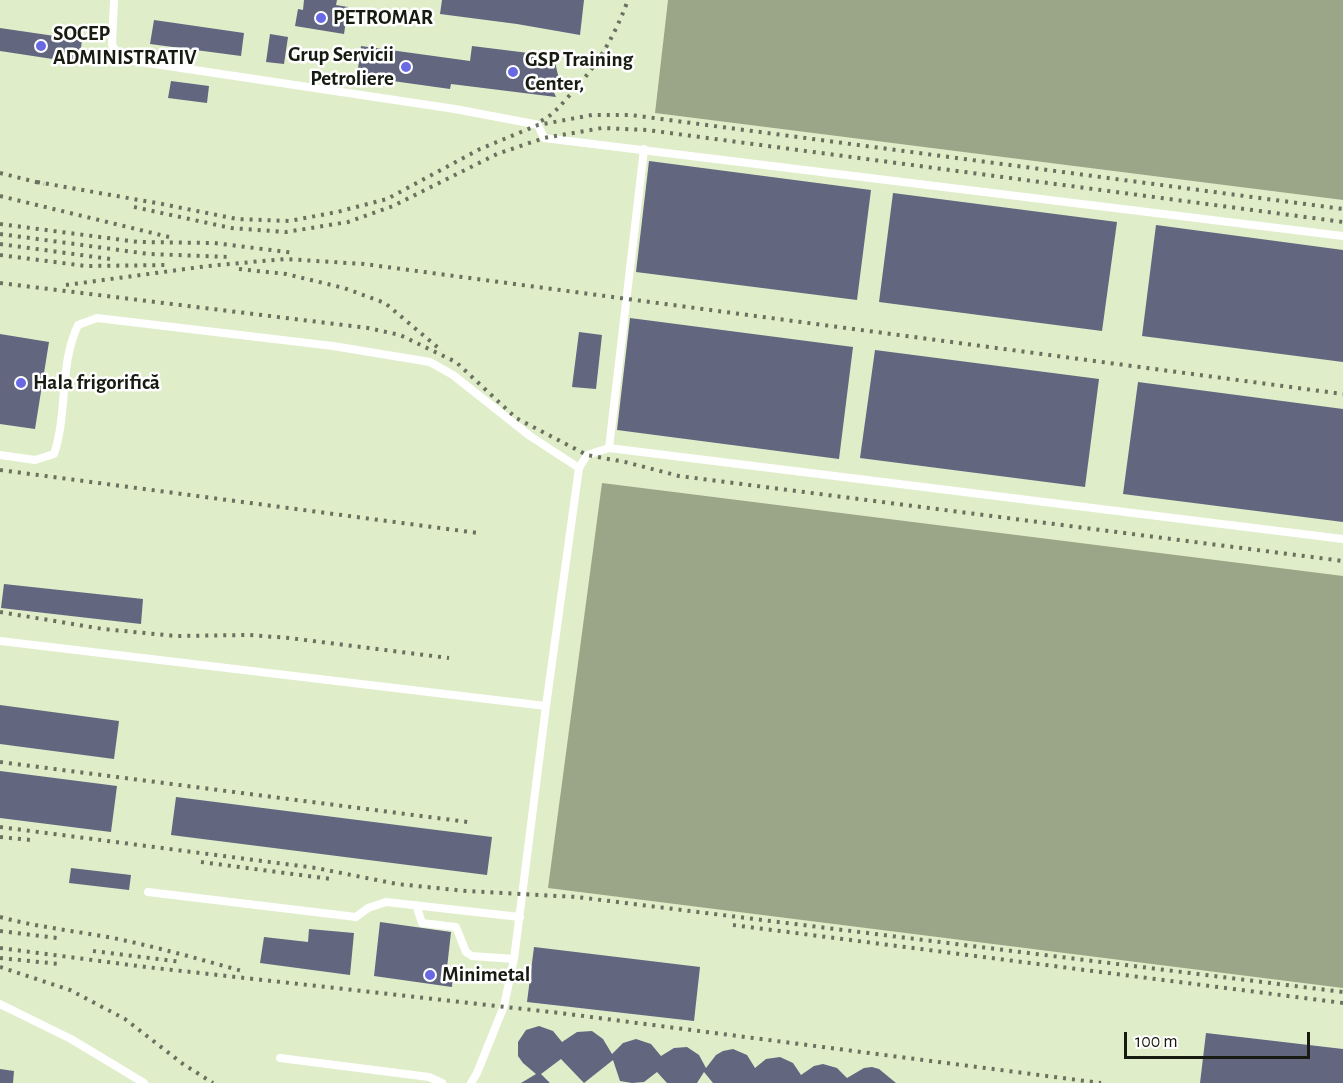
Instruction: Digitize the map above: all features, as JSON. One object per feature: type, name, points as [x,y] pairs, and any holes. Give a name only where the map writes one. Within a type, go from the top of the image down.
[{"type":"lane","points":[[114,0],[112,45],[121,59],[456,109],[538,125],[544,138],[1343,236]]},
{"type":"lane","points":[[609,448],[644,149]]},
{"type":"lane","points":[[0,455],[35,460],[54,454],[60,436],[70,341],[78,326],[97,318],[333,346],[430,362],[453,375],[530,436],[579,468]]},
{"type":"lane","points":[[471,1083],[477,1074],[504,1006],[514,959],[579,468],[587,455],[609,448],[1343,539]]},
{"type":"lane","points":[[0,641],[546,706]]},
{"type":"lane","points":[[148,892],[356,917],[368,908],[386,902],[520,917]]},
{"type":"lane","points":[[416,905],[422,923],[456,927],[466,952],[472,956],[514,959]]},
{"type":"lane","points":[[0,1004],[71,1039],[144,1083]]},
{"type":"lane","points":[[280,1058],[429,1077],[442,1083]]},
{"type":"shaded area","points":[[0,0],[668,0],[655,113],[1343,200],[1343,1083],[0,1083]]},
{"type":"shaded area","points":[[668,0],[1343,0],[1343,200],[655,113]]},
{"type":"shaded area","points":[[602,483],[1343,576],[1343,988],[548,888]]},
{"type":"building","name":"PETROMAR","points":[[304,0],[337,0],[336,5],[348,7],[344,34],[295,26],[298,9],[303,10]]},
{"type":"building","points":[[442,0],[584,0],[580,35],[440,14]]},
{"type":"building","points":[[154,20],[244,33],[241,56],[150,44]]},
{"type":"building","name":"SOCEP ADMINISTRATIV","points":[[0,28],[82,40],[79,63],[0,51]]},
{"type":"building","points":[[270,34],[288,37],[284,64],[266,62]]},
{"type":"building","points":[[361,46],[470,61],[472,46],[561,57],[555,62],[558,75],[557,83],[552,88],[556,97],[451,84],[450,89],[357,76]]},
{"type":"building","points":[[171,81],[209,86],[207,103],[168,98]]},
{"type":"building","points":[[649,161],[871,190],[857,300],[636,272]]},
{"type":"building","points":[[893,193],[1117,222],[1102,331],[879,302]]},
{"type":"building","points":[[1156,225],[1343,250],[1343,362],[1142,336]]},
{"type":"building","points":[[630,318],[853,347],[839,459],[617,430]]},
{"type":"building","points":[[579,332],[602,335],[596,389],[572,387]]},
{"type":"building","name":"Hala frigorifică","points":[[0,334],[49,342],[35,429],[0,424]]},
{"type":"building","points":[[875,350],[1099,379],[1085,487],[860,458]]},
{"type":"building","points":[[1138,382],[1343,409],[1343,522],[1123,494]]},
{"type":"building","points":[[4,584],[143,599],[141,624],[1,608]]},
{"type":"building","points":[[0,705],[119,721],[114,759],[0,744]]},
{"type":"building","points":[[0,771],[117,786],[111,832],[0,818]]},
{"type":"building","points":[[176,797],[492,837],[487,875],[171,835]]},
{"type":"building","points":[[71,868],[131,875],[129,890],[69,883]]},
{"type":"building","points":[[380,922],[451,932],[447,968],[453,969],[452,987],[374,976]]},
{"type":"building","points":[[309,929],[354,933],[350,975],[260,963],[264,937],[308,942]]},
{"type":"building","points":[[534,947],[700,967],[694,1021],[527,1002]]},
{"type":"building","points":[[539,1026],[553,1031],[562,1042],[577,1032],[592,1031],[603,1039],[612,1054],[623,1043],[636,1039],[651,1044],[661,1056],[674,1048],[687,1047],[699,1055],[706,1068],[716,1055],[733,1049],[747,1055],[755,1068],[766,1059],[780,1057],[793,1063],[801,1075],[814,1066],[823,1064],[837,1068],[847,1078],[864,1068],[872,1067],[879,1069],[896,1083],[713,1083],[704,1072],[697,1083],[667,1083],[657,1072],[644,1082],[632,1083],[620,1081],[613,1060],[584,1083],[561,1059],[541,1074],[550,1083],[521,1083],[536,1074],[518,1056],[518,1042],[526,1030]]},
{"type":"building","points":[[1206,1033],[1343,1049],[1343,1083],[1200,1083]]},
{"type":"building","points":[[0,1069],[14,1071],[13,1083],[0,1083]]},
{"type":"railway","points":[[541,121],[559,107],[596,62],[617,27],[628,0]]},
{"type":"railway","points":[[37,182],[237,219],[289,221],[387,199],[480,149],[538,125],[592,115],[631,115],[1343,209]]},
{"type":"railway","points":[[134,207],[231,228],[286,232],[348,222],[393,206],[497,154],[544,138],[602,128],[647,130],[1343,222]]},
{"type":"railway","points":[[0,173],[44,184]]},
{"type":"railway","points":[[0,196],[169,237]]},
{"type":"railway","points":[[0,224],[138,242],[214,243],[295,253]]},
{"type":"railway","points":[[0,234],[149,254],[230,257]]},
{"type":"railway","points":[[0,244],[110,259]]},
{"type":"railway","points":[[0,255],[86,266],[170,265]]},
{"type":"railway","points":[[66,285],[208,266],[285,259],[364,264],[1343,394]]},
{"type":"railway","points":[[239,269],[286,274],[344,288],[385,303],[442,351]]},
{"type":"railway","points":[[0,283],[368,328],[400,335],[456,362],[516,418],[587,455],[679,476],[1343,561]]},
{"type":"railway","points":[[0,470],[478,533]]},
{"type":"railway","points":[[0,612],[103,629],[176,636],[250,635],[289,638],[449,658]]},
{"type":"railway","points":[[0,762],[468,822]]},
{"type":"railway","points":[[0,827],[316,868],[397,884],[466,891],[577,897],[1343,992]]},
{"type":"railway","points":[[0,837],[31,840]]},
{"type":"railway","points":[[201,862],[331,879]]},
{"type":"railway","points":[[0,917],[99,935],[178,953],[242,971]]},
{"type":"railway","points":[[733,925],[1343,1003]]},
{"type":"railway","points":[[0,931],[57,938]]},
{"type":"railway","points":[[0,948],[146,967],[560,1013],[1101,1083]]},
{"type":"railway","points":[[93,951],[182,962]]},
{"type":"railway","points":[[0,958],[59,964]]},
{"type":"railway","points":[[0,967],[70,990],[125,1019],[183,1064],[213,1083]]},
{"type":"place","name":"PETROMAR","points":[[321,18]]},
{"type":"place","name":"SOCEP ADMINISTRATIV","points":[[41,46]]},
{"type":"place","name":"Grup Servicii Petroliere","points":[[406,67]]},
{"type":"place","name":"GSP Training Center,","points":[[513,72]]},
{"type":"place","name":"Hala frigorifică","points":[[21,383]]},
{"type":"place","name":"Minimetal","points":[[430,975]]}]
